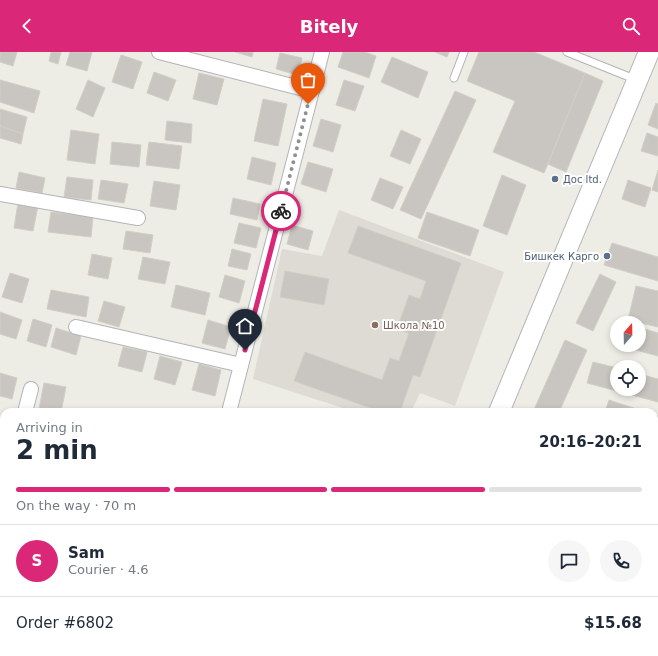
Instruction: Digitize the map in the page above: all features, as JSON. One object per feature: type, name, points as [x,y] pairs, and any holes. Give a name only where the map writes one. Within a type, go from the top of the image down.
[{"type":"street","points":[[159,52],[312,91]]},
{"type":"street","points":[[230,408],[322,52]]},
{"type":"street","points":[[501,408],[637,81],[650,59]]},
{"type":"street","points":[[0,194],[138,218]]},
{"type":"street","points":[[76,327],[241,365]]},
{"type":"street","points":[[26,408],[31,390]]},
{"type":"lane","points":[[454,78],[464,52]]},
{"type":"lane","points":[[567,52],[637,81]]},
{"type":"shaded area","name":"Школа №10","points":[[339,210],[504,272],[455,406],[420,393],[413,408],[343,408],[253,379],[282,249],[322,256]]},
{"type":"building","points":[[0,52],[17,52],[13,66],[0,62]]},
{"type":"building","points":[[51,52],[61,52],[58,64],[49,61]]},
{"type":"building","points":[[70,52],[92,52],[87,71],[66,65]]},
{"type":"building","points":[[235,52],[253,52],[252,57]]},
{"type":"building","points":[[343,52],[365,52],[376,56],[369,78],[338,67]]},
{"type":"building","points":[[435,52],[449,52],[447,57]]},
{"type":"building","points":[[479,52],[534,52],[585,73],[544,173],[493,152],[515,101],[467,81]]},
{"type":"building","points":[[280,53],[302,58],[298,75],[276,69]]},
{"type":"building","points":[[121,55],[142,62],[133,89],[112,82]]},
{"type":"building","points":[[392,57],[428,72],[418,98],[381,82]]},
{"type":"building","points":[[154,72],[176,80],[168,101],[147,93]]},
{"type":"building","points":[[199,73],[224,79],[217,105],[193,99]]},
{"type":"building","points":[[585,73],[603,81],[566,172],[548,164]]},
{"type":"building","points":[[0,80],[40,91],[34,113],[0,102]]},
{"type":"building","points":[[88,80],[105,88],[93,117],[76,109]]},
{"type":"building","points":[[344,80],[364,86],[355,111],[336,105]]},
{"type":"building","points":[[455,91],[476,100],[421,219],[400,210]]},
{"type":"building","points":[[263,99],[287,104],[278,146],[254,141]]},
{"type":"building","points":[[656,103],[658,104],[658,129],[648,125]]},
{"type":"building","points":[[0,109],[27,117],[23,134],[0,126]]},
{"type":"building","points":[[321,119],[341,125],[333,152],[313,146]]},
{"type":"building","points":[[167,121],[192,124],[191,143],[165,140]]},
{"type":"building","points":[[0,126],[23,134],[21,144],[0,138]]},
{"type":"building","points":[[71,130],[99,134],[95,164],[67,160]]},
{"type":"building","points":[[401,130],[421,139],[410,164],[390,156]]},
{"type":"building","points":[[647,133],[658,137],[658,156],[641,151]]},
{"type":"building","points":[[112,142],[141,145],[139,167],[110,164]]},
{"type":"building","points":[[149,142],[182,146],[179,169],[146,165]]},
{"type":"building","points":[[252,157],[276,163],[271,185],[247,179]]},
{"type":"building","points":[[308,162],[333,169],[326,192],[301,184]]},
{"type":"building","points":[[658,170],[658,192],[652,190]]},
{"type":"building","points":[[19,172],[45,178],[42,193],[16,188]]},
{"type":"building","points":[[502,175],[526,185],[507,235],[483,226]]},
{"type":"building","points":[[67,177],[93,180],[91,200],[64,197]]},
{"type":"building","points":[[380,178],[403,187],[393,209],[371,200]]},
{"type":"building","points":[[101,180],[128,184],[124,203],[98,199]]},
{"type":"building","points":[[628,180],[651,188],[645,207],[622,199]]},
{"type":"building","points":[[154,181],[180,185],[176,210],[150,206]]},
{"type":"building","points":[[233,198],[260,204],[257,220],[230,214]]},
{"type":"building","points":[[18,203],[38,206],[33,231],[14,228]]},
{"type":"building","points":[[51,212],[93,217],[91,237],[48,232]]},
{"type":"building","points":[[427,212],[479,230],[470,256],[418,238]]},
{"type":"building","points":[[239,223],[261,228],[256,248],[234,243]]},
{"type":"building","points":[[292,225],[313,231],[308,250],[287,244]]},
{"type":"building","points":[[358,226],[461,263],[420,377],[413,375],[401,408],[371,408],[294,381],[305,352],[382,380],[390,358],[399,361],[409,333],[397,329],[409,295],[420,299],[426,281],[348,253]]},
{"type":"building","points":[[126,231],[153,235],[150,253],[123,249]]},
{"type":"building","points":[[612,243],[658,257],[658,281],[604,265]]},
{"type":"building","points":[[232,249],[251,254],[247,270],[228,266]]},
{"type":"building","points":[[92,254],[112,258],[108,279],[88,275]]},
{"type":"building","points":[[143,257],[170,262],[165,284],[138,279]]},
{"type":"building","points":[[285,271],[329,279],[324,305],[280,297]]},
{"type":"building","points":[[10,273],[29,279],[22,303],[2,297]]},
{"type":"building","points":[[600,274],[616,282],[593,331],[576,323]]},
{"type":"building","points":[[225,275],[245,281],[239,303],[219,297]]},
{"type":"building","points":[[176,285],[210,293],[205,315],[171,307]]},
{"type":"building","points":[[636,286],[658,291],[658,327],[646,324],[646,316],[629,316]]},
{"type":"building","points":[[51,290],[89,297],[86,317],[47,309]]},
{"type":"building","points":[[104,301],[125,307],[119,327],[98,321]]},
{"type":"building","points":[[0,312],[22,320],[16,339],[0,334]]},
{"type":"building","points":[[33,319],[52,325],[46,347],[27,341]]},
{"type":"building","points":[[208,320],[231,327],[225,349],[202,343]]},
{"type":"building","points":[[56,328],[81,336],[76,355],[51,347]]},
{"type":"building","points":[[646,329],[658,333],[658,356],[643,352],[646,352]]},
{"type":"building","points":[[565,340],[587,350],[561,408],[535,408]]},
{"type":"building","points":[[123,347],[147,352],[142,372],[118,366]]},
{"type":"building","points":[[160,356],[182,362],[175,385],[154,379]]},
{"type":"building","points":[[593,362],[610,366],[610,389],[587,383]]},
{"type":"building","points":[[199,364],[221,370],[215,396],[192,390]]},
{"type":"building","points":[[0,373],[17,378],[12,399],[0,396]]},
{"type":"building","points":[[646,376],[658,379],[658,402],[636,396],[646,396]]},
{"type":"building","points":[[44,383],[66,387],[62,408],[39,408]]},
{"type":"building","points":[[609,400],[634,408],[606,408]]},
{"type":"way so far","points":[[281,211],[308,104]]},
{"type":"place","name":"Дос ltd.","points":[[555,179]]},
{"type":"place","name":"Бишкек Карго","points":[[607,256]]},
{"type":"place","name":"Школа №10","points":[[375,325]]},
{"type":"route","points":[[245,350],[281,211]]}]
